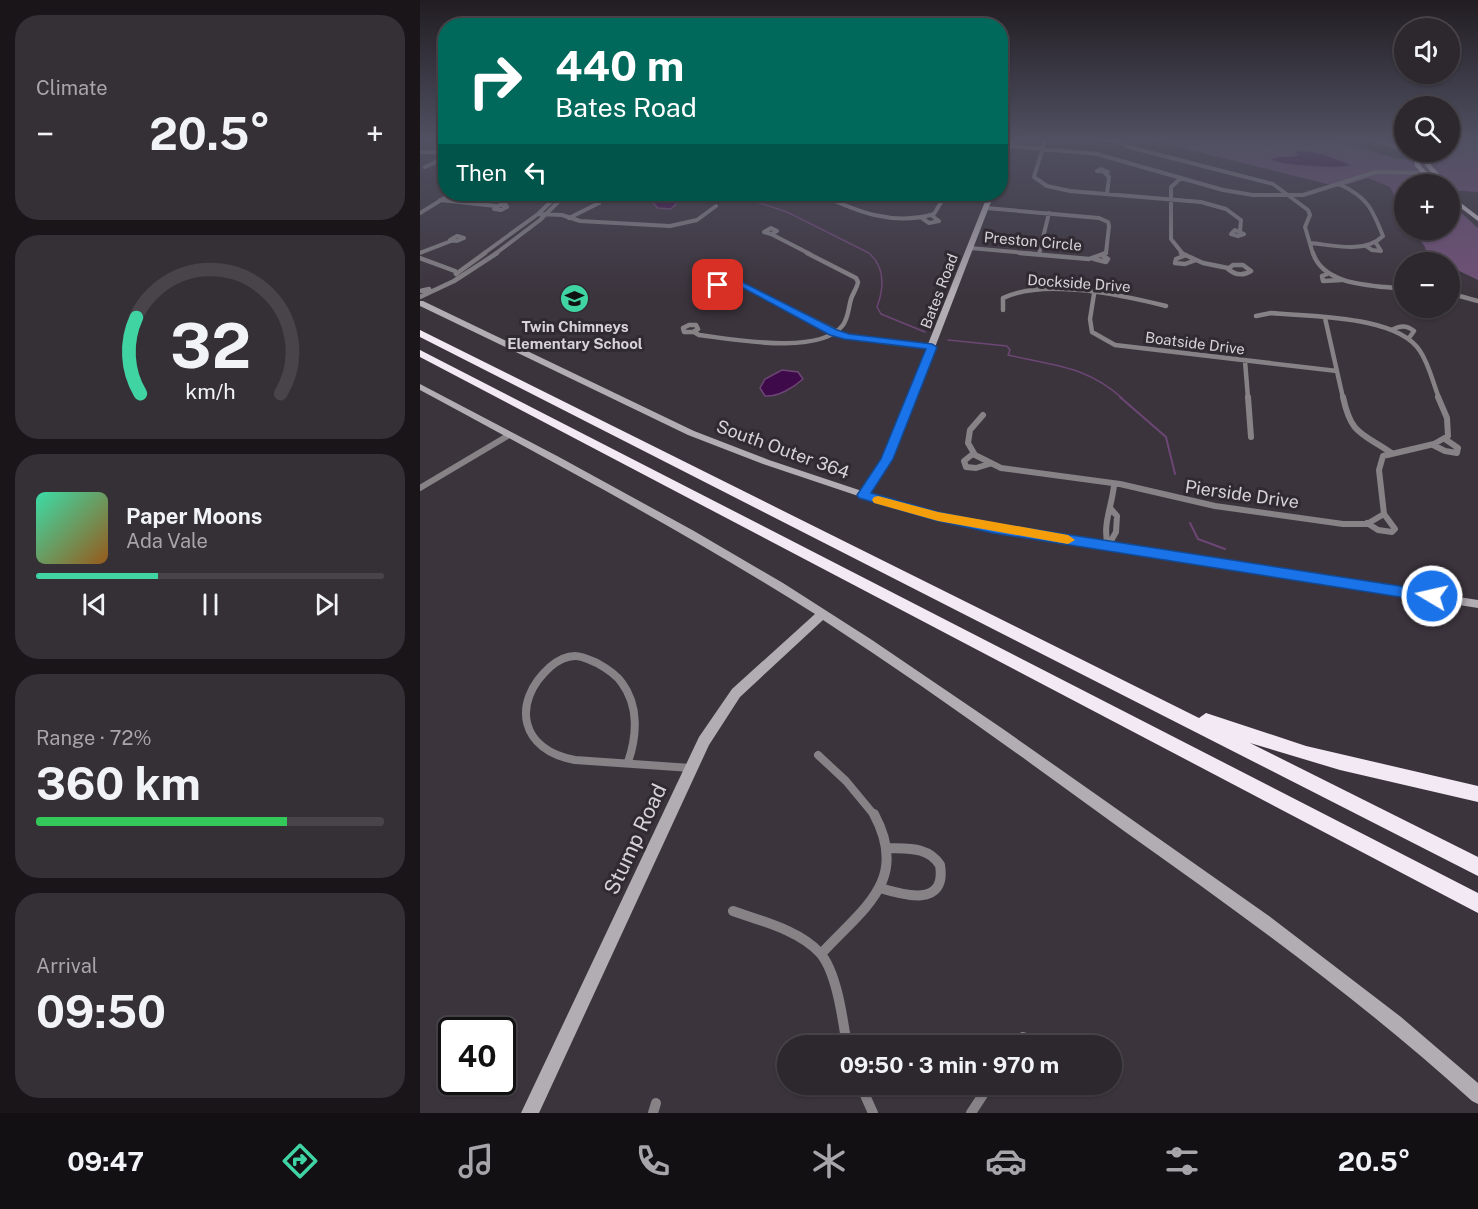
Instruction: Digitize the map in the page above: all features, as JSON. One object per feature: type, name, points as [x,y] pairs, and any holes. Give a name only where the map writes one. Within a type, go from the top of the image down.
[{"type":"highway","points":[[420,333],[1478,867]]},
{"type":"highway","points":[[420,352],[1478,903]]},
{"type":"highway","points":[[1131,692],[1281,747],[1478,794]]},
{"type":"main road","points":[[1460,196],[1478,210]]},
{"type":"main road","points":[[1460,205],[1478,219]]},
{"type":"street","points":[[1088,192],[1210,204],[1231,210],[1241,220],[1240,231]]},
{"type":"street","points":[[1171,192],[1172,242],[1186,255],[1196,260],[1228,268]]},
{"type":"street","points":[[1231,192],[1291,196],[1312,192]]},
{"type":"street","points":[[1285,192],[1310,214],[1305,227],[1315,259],[1328,274],[1322,276],[1323,280],[1331,282],[1341,280],[1394,288]]},
{"type":"street","points":[[1310,243],[1366,246],[1376,243],[1383,236],[1366,199],[1358,192]]},
{"type":"street","points":[[420,213],[438,201]]},
{"type":"street","points":[[449,201],[496,206]]},
{"type":"street","points":[[459,275],[552,201]]},
{"type":"street","points":[[420,294],[459,275],[546,214],[559,201]]},
{"type":"street","points":[[838,201],[880,217],[902,219],[931,215],[938,210],[942,201]]},
{"type":"street","name":"Bates Road","points":[[864,495],[887,459],[988,201]]},
{"type":"street","points":[[568,218],[599,203]]},
{"type":"street","points":[[538,214],[593,222],[670,226],[697,220],[716,206]]},
{"type":"street","name":"Preston Circle","points":[[970,248],[1094,258],[1106,262],[1108,259],[1103,256],[1106,253],[1108,223],[1099,218],[986,208]]},
{"type":"street","points":[[1039,254],[1049,213]]},
{"type":"street","points":[[922,218],[931,223],[939,221],[931,215]]},
{"type":"street","points":[[694,332],[787,344],[805,343],[834,332],[849,313],[849,305],[858,282],[851,274],[771,234]]},
{"type":"street","points":[[420,253],[451,241]]},
{"type":"street","points":[[1366,246],[1372,250],[1381,251],[1376,243]]},
{"type":"street","points":[[1186,255],[1176,259],[1175,263],[1185,264],[1196,260]]},
{"type":"street","points":[[420,258],[459,275]]},
{"type":"street","points":[[741,285],[834,332],[859,339],[932,347]]},
{"type":"street","name":"Dockside Drive","points":[[1003,310],[1005,296],[1025,289],[1145,299],[1166,306]]},
{"type":"street","points":[[424,305],[432,290]]},
{"type":"street","name":"Boatside Drive","points":[[1094,294],[1092,332],[1104,341],[1127,348],[1337,371]]},
{"type":"street","points":[[1460,296],[1478,301]]},
{"type":"street","name":"South Outer 364","points":[[424,305],[685,431],[766,462],[938,517],[1478,604]]},
{"type":"street","points":[[1256,316],[1272,313],[1325,318],[1365,322],[1409,338],[1420,351],[1447,418],[1448,436],[1433,445],[1390,452],[1355,429],[1348,419],[1325,318]]},
{"type":"street","points":[[1245,361],[1251,437]]},
{"type":"street","points":[[420,387],[742,564],[822,614],[976,718],[1256,916],[1429,1049],[1478,1095]]},
{"type":"street","name":"Pierside Drive","points":[[983,416],[974,423],[966,436],[974,453],[989,464],[1000,468],[1133,487],[1170,499],[1322,521],[1367,523],[1378,530],[1392,532],[1395,529],[1394,525],[1384,514],[1379,470],[1383,456],[1390,452]]},
{"type":"street","points":[[420,488],[509,435]]},
{"type":"street","points":[[1433,445],[1445,452],[1457,453],[1458,448],[1445,439]]},
{"type":"street","name":"Pierside Drive","points":[[974,453],[964,461],[966,467],[976,468],[989,464]]},
{"type":"street","points":[[1108,546],[1104,530],[1106,515],[1111,509],[1114,485]]},
{"type":"street","points":[[1108,546],[1116,532],[1117,516],[1111,509]]},
{"type":"street","points":[[1367,523],[1376,521],[1384,514]]},
{"type":"street","name":"Stump Road","points":[[530,1113],[704,741],[736,693],[822,614]]},
{"type":"street","points":[[628,762],[633,750],[634,706],[619,678],[599,664],[580,656],[566,658],[547,669],[540,676],[528,701],[525,721],[532,735],[547,750],[567,759],[691,768]]},
{"type":"street","points":[[818,755],[857,790],[879,820],[887,848],[886,868],[880,888],[822,954]]},
{"type":"street","points":[[880,888],[902,894],[924,896],[936,888],[942,874],[940,866],[931,854],[924,851],[887,848]]},
{"type":"street","points":[[733,911],[780,927],[822,954],[840,1004],[845,1035]]},
{"type":"street","points":[[865,1095],[873,1113]]},
{"type":"street","points":[[971,1113],[983,1095]]},
{"type":"shaded area","points":[[651,201],[679,201],[671,209],[658,208]]},
{"type":"shaded area","points":[[1460,212],[1478,228],[1478,280],[1460,271],[1460,252],[1426,252],[1420,240],[1460,240]]},
{"type":"shaded area","points":[[782,370],[798,372],[803,379],[785,391],[765,396],[760,388],[765,379]]},
{"type":"waterway","points":[[753,201],[787,212],[869,253],[875,259],[881,272],[882,286],[877,307],[881,314],[925,332]]},
{"type":"waterway","points":[[948,340],[1007,346],[1010,350],[1008,355],[1082,373],[1108,387],[1122,398]]},
{"type":"waterway","points":[[1120,397],[1166,437],[1175,474]]},
{"type":"waterway","points":[[1190,523],[1198,539],[1225,549]]},
{"type":"slow traffic","points":[[878,500],[938,517],[1068,540]]},
{"type":"place","name":"Twin Chimneys Elementary School","points":[[575,299]]},
{"type":"route","points":[[718,285],[725,281],[739,281],[741,285],[848,337],[932,347],[887,459],[864,495],[938,517],[993,528],[1432,596]]}]
